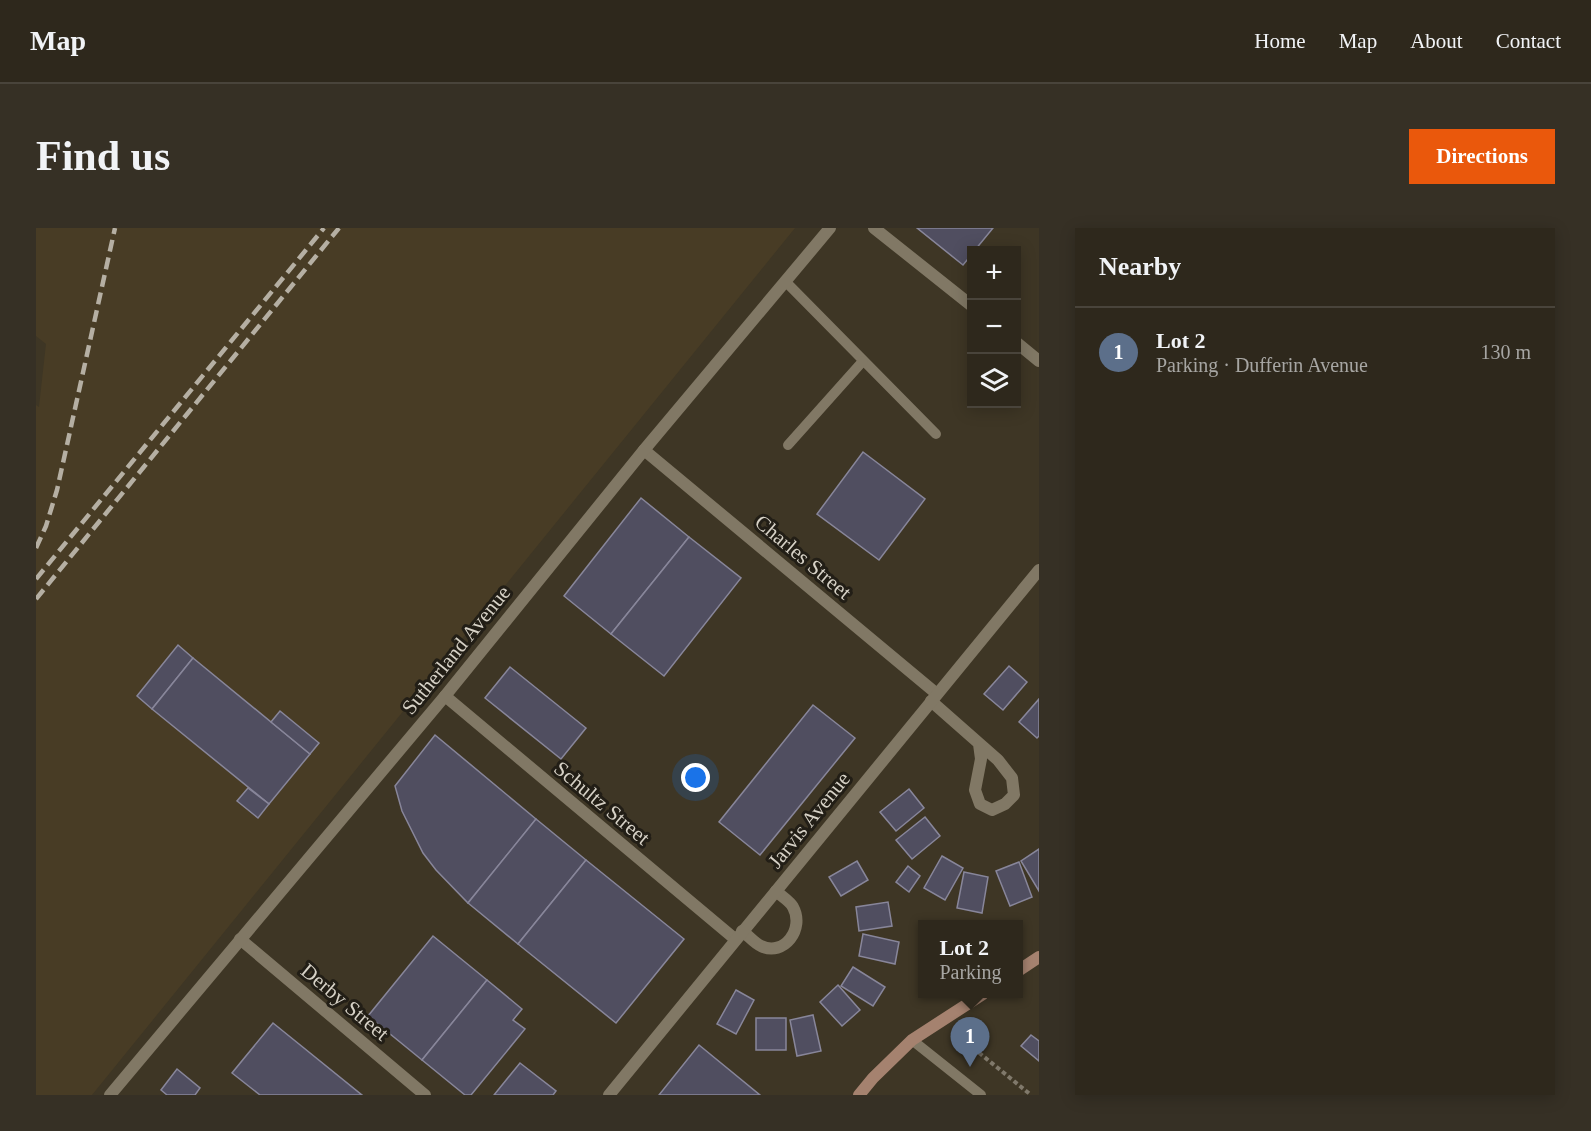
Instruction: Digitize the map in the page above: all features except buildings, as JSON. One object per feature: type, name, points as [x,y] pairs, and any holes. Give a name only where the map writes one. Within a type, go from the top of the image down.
[{"type":"street","name":"Sutherland Avenue","points":[[110,1095],[445,696],[644,450],[830,228]]},
{"type":"street","points":[[874,228],[967,302]]},
{"type":"street","points":[[1021,346],[1039,361]]},
{"type":"street","name":"Charles Street","points":[[644,450],[934,698],[979,744],[998,759],[1012,778],[1014,795],[1005,804],[992,810],[980,804],[975,790],[981,759],[979,744]]},
{"type":"street","name":"Jarvis Avenue","points":[[609,1095],[1039,570]]},
{"type":"street","name":"Schultz Street","points":[[445,696],[739,935],[762,946],[779,947],[790,940],[797,926],[793,907],[776,891]]},
{"type":"street","name":"Derby Street","points":[[240,939],[424,1095]]},
{"type":"street","points":[[1023,968],[1039,957]]},
{"type":"street","points":[[859,1095],[912,1040],[975,998]]},
{"type":"lane","points":[[785,281],[936,434]]},
{"type":"lane","points":[[788,445],[864,361]]},
{"type":"lane","points":[[912,1040],[981,1095]]},
{"type":"path","points":[[964,1036],[972,1047],[1031,1095]]},
{"type":"shaded area","points":[[36,228],[795,228],[92,1095],[36,1095],[36,405],[39,407],[46,344],[36,336]]},
{"type":"railway","points":[[36,548],[46,526],[57,490],[115,228]]},
{"type":"railway","points":[[36,579],[324,228]]},
{"type":"railway","points":[[36,599],[339,228]]},
{"type":"place","name":"Lot 2","points":[[970,1067]]}]
